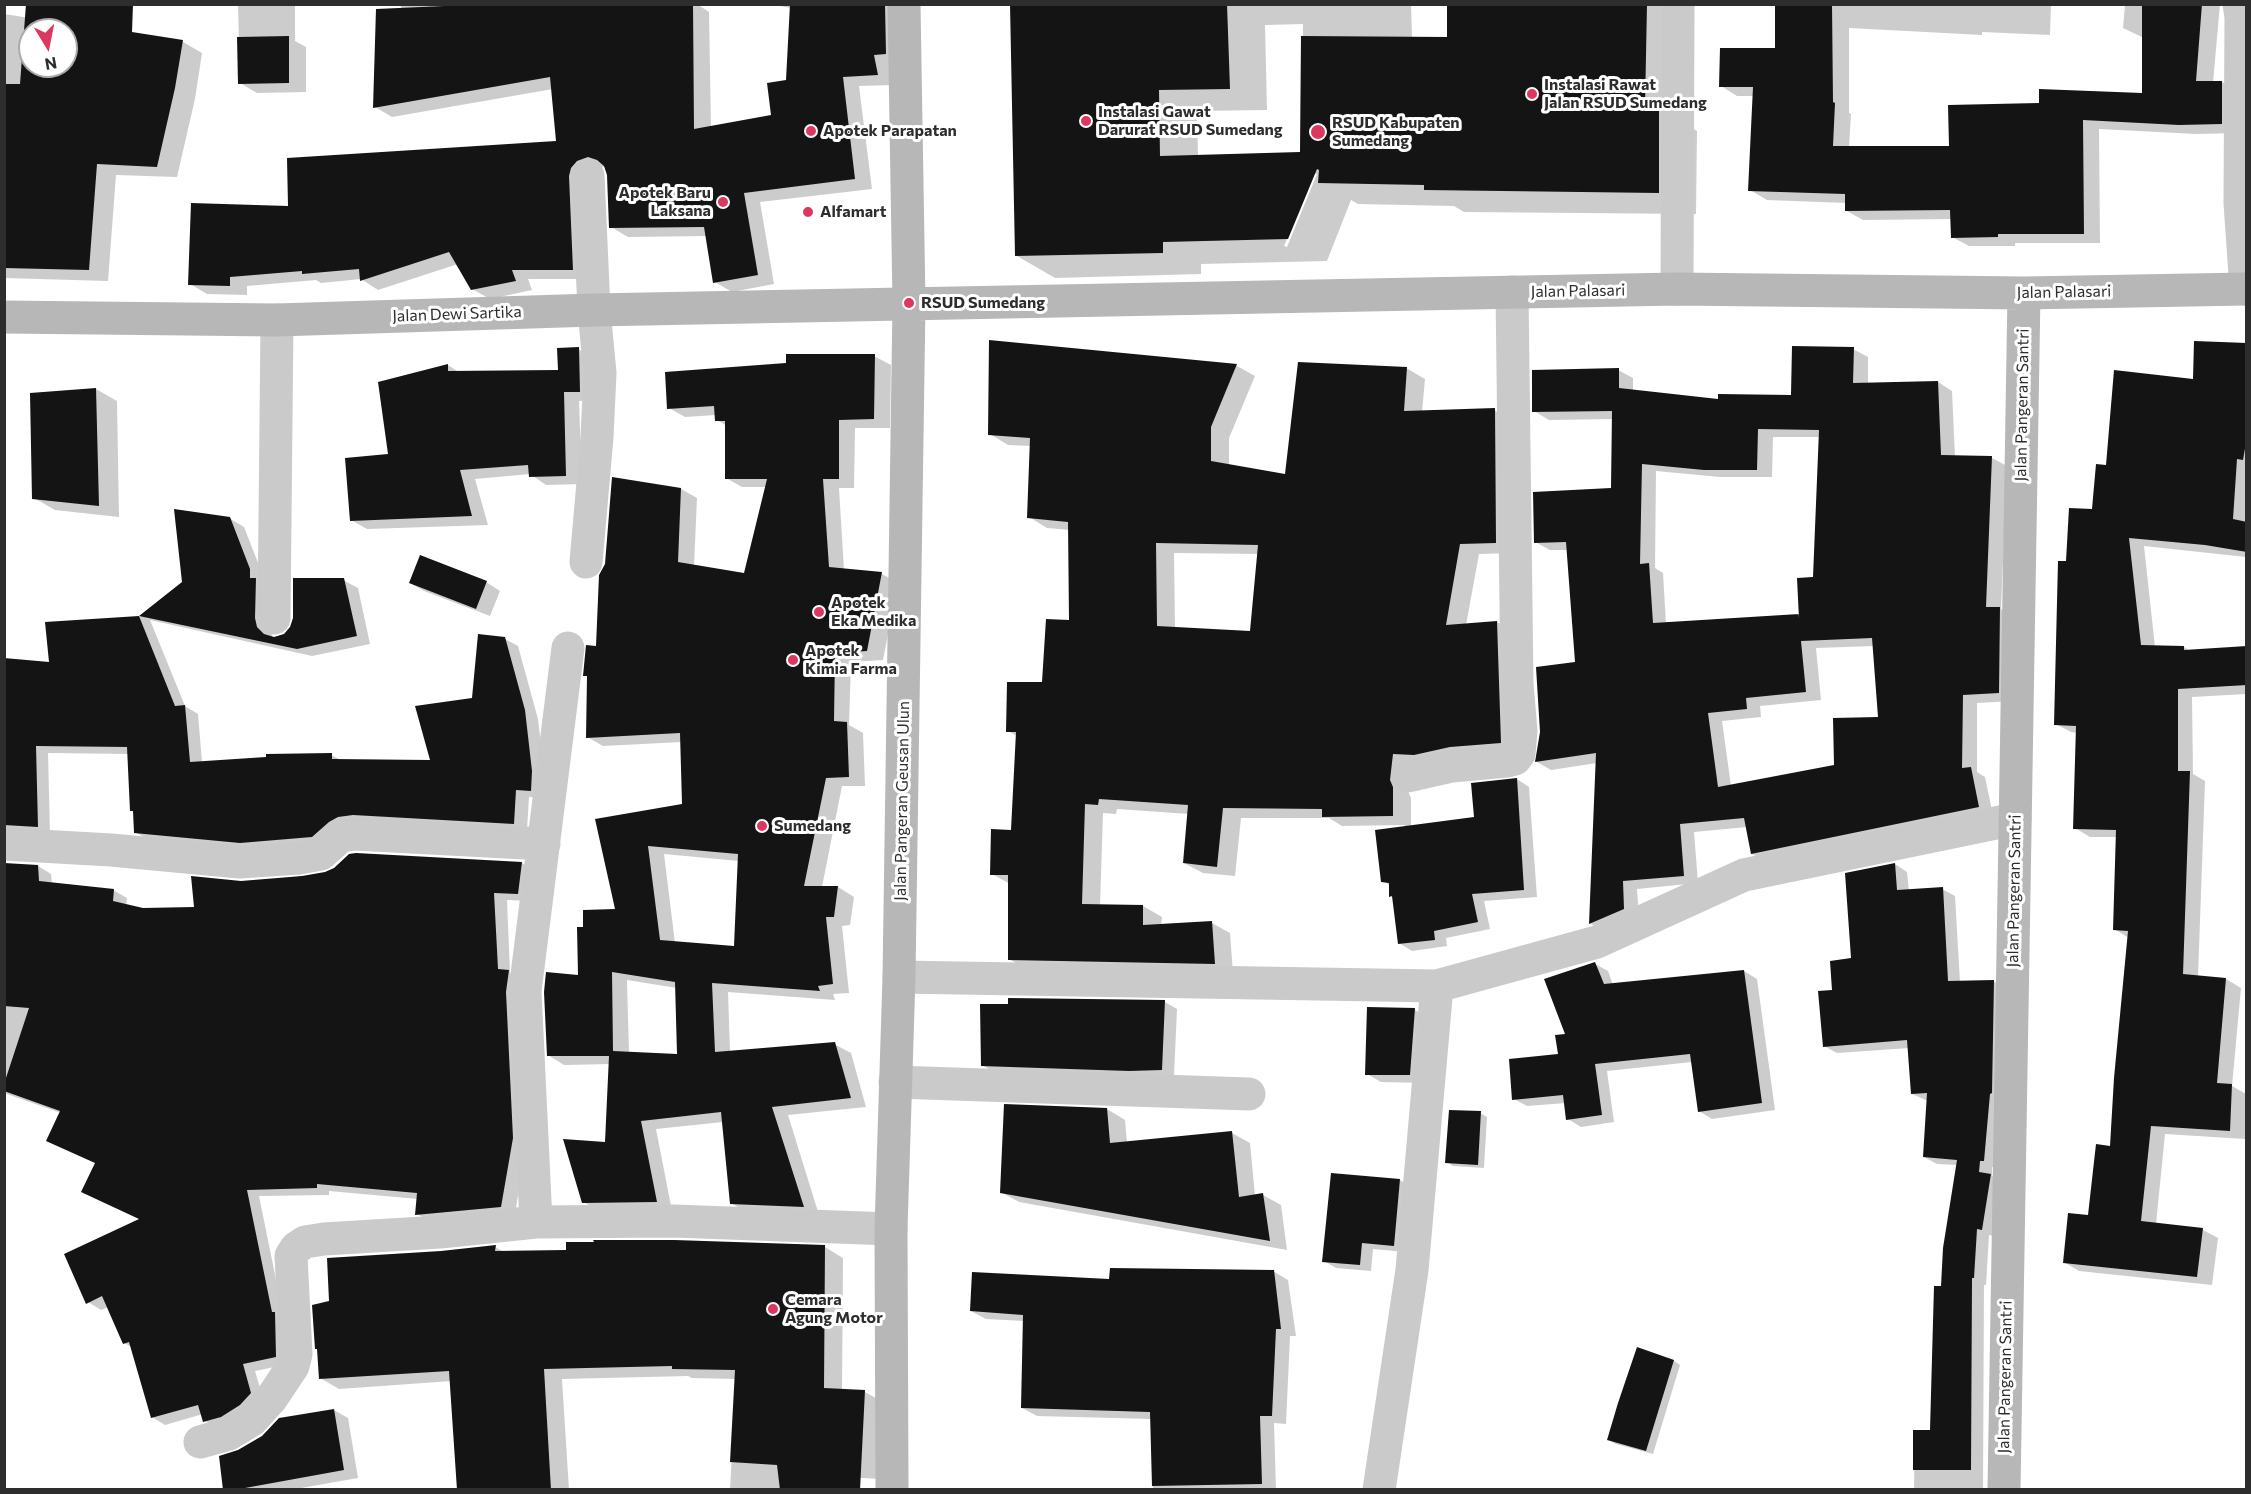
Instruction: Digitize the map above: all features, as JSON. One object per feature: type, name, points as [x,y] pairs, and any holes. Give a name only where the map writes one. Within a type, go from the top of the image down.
[{"type":"street","name":"Jalan Pangeran Geusan Ulun","points":[[892,1490],[891,1229],[899,977],[909,303],[904,4]]},
{"type":"street","points":[[1677,289],[1678,4]]},
{"type":"street","points":[[2239,4],[2241,17],[2240,204],[2246,289]]},
{"type":"street","points":[[586,562],[600,383],[588,176]]},
{"type":"street","name":"Jalan Palasari","points":[[909,303],[1677,289],[2024,293],[2246,289]]},
{"type":"street","points":[[1408,776],[1452,766],[1507,761],[1515,759],[1519,754],[1521,731],[1517,684],[1512,292]]},
{"type":"street","name":"Jalan Pangeran Santri","points":[[2004,1490],[2024,293]]},
{"type":"street","name":"Jalan Dewi Sartika","points":[[4,317],[277,320],[909,303]]},
{"type":"street","points":[[274,618],[277,320]]},
{"type":"street","points":[[536,1222],[525,991],[568,648]]},
{"type":"street","points":[[899,977],[1437,986],[1597,942],[1743,874],[2015,819]]},
{"type":"street","points":[[4,844],[111,850],[240,862],[299,858],[321,854],[341,836],[355,834],[544,844]]},
{"type":"street","points":[[1379,1490],[1412,1270],[1437,986]]},
{"type":"street","points":[[895,1082],[1249,1094]]},
{"type":"street","points":[[200,1442],[229,1434],[252,1420],[271,1399],[293,1366],[296,1354],[291,1256],[296,1248],[305,1242],[536,1222],[674,1221],[891,1229]]},
{"type":"building","points":[[26,4],[133,4],[132,32],[183,40],[157,167],[97,164],[89,270],[4,268],[4,84],[20,84],[20,78],[78,78],[78,18],[25,18]]},
{"type":"building","points":[[490,4],[693,4],[694,129],[771,115],[767,83],[786,80],[790,4],[885,4],[886,54],[874,55],[878,75],[843,77],[855,179],[744,193],[758,275],[713,283],[704,227],[609,228],[607,175],[604,166],[588,157],[577,161],[571,168],[569,176],[573,270],[512,270],[516,281],[471,290],[449,252],[360,281],[359,269],[230,277],[230,286],[188,285],[191,203],[288,206],[287,158],[556,141],[550,77],[373,108],[376,9]]},
{"type":"building","name":"RSUD Kabupaten Sumedang","points":[[1010,4],[1227,4],[1230,89],[1159,90],[1160,156],[1300,152],[1301,36],[1447,37],[1447,4],[1647,4],[1645,107],[1659,107],[1659,193],[1424,190],[1424,185],[1318,183],[1319,170],[1317,169],[1288,239],[1163,242],[1163,253],[1015,256]]},
{"type":"building","points":[[1775,4],[1832,4],[1833,102],[1835,103],[1833,146],[1949,146],[1948,105],[2039,103],[2039,89],[2142,93],[2142,4],[2202,4],[2196,81],[2222,81],[2222,124],[2179,125],[2083,120],[2084,234],[1998,234],[1998,237],[1951,238],[1950,210],[1845,211],[1845,194],[1748,191],[1753,87],[1719,87],[1720,48],[1775,48]]},
{"type":"building","points":[[289,36],[289,83],[238,84],[237,37]]},
{"type":"building","points":[[989,340],[1237,364],[1211,427],[1211,461],[1285,474],[1298,362],[1407,367],[1404,411],[1495,408],[1496,543],[1460,544],[1446,625],[1497,621],[1501,743],[1450,747],[1414,755],[1393,754],[1390,780],[1393,787],[1393,816],[1322,817],[1322,809],[1223,808],[1217,867],[1183,863],[1188,805],[1099,799],[1098,805],[1085,804],[1082,904],[1143,905],[1143,925],[1212,921],[1215,964],[1008,960],[1008,875],[990,875],[991,829],[1011,830],[1016,732],[1006,732],[1007,682],[1042,682],[1046,619],[1069,620],[1068,522],[1027,518],[1030,438],[988,435]],"holes":[[[1156,543],[1258,545],[1250,631],[1157,626]]]},
{"type":"building","points":[[2194,341],[2247,343],[2247,437],[2243,460],[2237,459],[2233,519],[2247,522],[2247,552],[2205,545],[2129,538],[2141,645],[2184,646],[2184,650],[2247,646],[2247,685],[2178,689],[2178,771],[2190,771],[2183,974],[2226,978],[2217,1083],[2232,1084],[2230,1131],[2151,1126],[2141,1221],[2203,1228],[2197,1277],[2063,1263],[2068,1213],[2088,1215],[2096,1144],[2110,1146],[2128,931],[2113,930],[2116,830],[2073,829],[2076,726],[2054,725],[2058,561],[2066,561],[2069,508],[2092,509],[2096,464],[2106,465],[2114,370],[2193,379]]},
{"type":"building","points":[[1792,346],[1854,347],[1853,383],[1938,381],[1941,455],[1992,456],[1986,607],[2000,607],[1999,693],[1963,695],[1962,768],[1971,767],[1979,807],[1751,854],[1744,818],[1680,824],[1684,876],[1623,881],[1624,909],[1589,924],[1596,753],[1535,762],[1540,732],[1536,667],[1575,662],[1566,542],[1534,543],[1533,492],[1611,488],[1612,411],[1532,412],[1532,370],[1619,368],[1619,388],[1718,399],[1718,394],[1791,395]],"holes":[[[1758,429],[1819,430],[1813,577],[1797,578],[1799,614],[1653,623],[1649,563],[1640,564],[1642,464],[1704,470],[1757,470]],[[1872,638],[1878,717],[1833,718],[1834,765],[1718,787],[1708,713],[1747,709],[1746,698],[1806,692],[1801,641]]]},
{"type":"building","points":[[579,347],[580,392],[564,392],[566,476],[529,477],[528,465],[460,470],[472,516],[350,521],[345,458],[388,454],[378,382],[448,364],[448,371],[558,370],[557,348]]},
{"type":"building","points":[[786,354],[875,354],[874,419],[839,420],[839,479],[823,479],[829,567],[882,572],[867,651],[835,653],[834,721],[847,722],[849,777],[826,778],[804,886],[838,886],[834,917],[826,917],[833,984],[818,986],[820,991],[712,983],[715,1052],[835,1042],[851,1098],[772,1107],[804,1207],[730,1204],[721,1112],[641,1121],[657,1202],[582,1203],[563,1139],[605,1142],[609,1056],[547,1056],[544,992],[546,972],[578,975],[577,927],[583,927],[583,910],[615,909],[595,819],[682,804],[680,733],[586,738],[587,676],[583,676],[586,645],[596,646],[599,575],[605,564],[612,477],[681,488],[678,562],[744,573],[767,479],[725,479],[725,421],[715,421],[714,406],[667,409],[665,372],[786,363]],"holes":[[[648,846],[738,854],[734,946],[660,940]],[[612,972],[675,982],[677,1054],[613,1051]]]},
{"type":"building","points":[[96,388],[99,506],[32,499],[30,393]]},
{"type":"building","points":[[174,509],[230,517],[250,569],[250,578],[256,578],[255,618],[257,627],[264,634],[274,637],[284,634],[290,627],[293,618],[293,578],[344,578],[357,636],[297,649],[139,616],[182,582]]},
{"type":"building","points":[[420,555],[487,581],[476,609],[409,583]]},
{"type":"building","points":[[139,616],[175,706],[185,705],[190,762],[266,757],[266,754],[332,753],[332,759],[430,760],[415,706],[472,698],[478,634],[505,637],[525,710],[532,771],[531,791],[516,790],[514,824],[353,815],[338,817],[312,837],[240,843],[134,833],[133,811],[130,811],[127,747],[36,746],[38,827],[4,825],[4,658],[49,662],[45,622]]},
{"type":"building","points":[[1517,778],[1524,890],[1472,894],[1478,922],[1434,931],[1435,940],[1398,944],[1392,896],[1389,897],[1389,883],[1381,882],[1375,830],[1474,817],[1471,783]]},
{"type":"building","points":[[349,854],[522,862],[518,894],[494,893],[498,969],[509,970],[506,992],[513,1138],[501,1207],[415,1215],[417,1193],[317,1184],[317,1188],[247,1190],[272,1312],[275,1312],[276,1357],[243,1364],[251,1393],[240,1405],[221,1417],[203,1422],[198,1405],[151,1418],[129,1342],[123,1344],[102,1296],[86,1304],[64,1254],[139,1219],[81,1192],[95,1163],[46,1141],[60,1111],[4,1091],[4,1084],[29,1008],[4,1006],[4,863],[38,865],[39,881],[114,889],[113,901],[143,908],[194,907],[191,876],[241,881],[302,876],[325,872],[334,868]]},
{"type":"building","points":[[1895,863],[1897,890],[1943,887],[1948,981],[1994,980],[1992,1093],[1990,1094],[1984,1161],[1980,1161],[1979,1172],[1991,1174],[1982,1230],[1977,1229],[1974,1278],[1972,1278],[1971,1470],[1913,1470],[1913,1430],[1930,1430],[1934,1286],[1941,1286],[1943,1248],[1957,1160],[1923,1157],[1927,1093],[1911,1094],[1907,1040],[1823,1047],[1818,991],[1832,990],[1830,961],[1851,958],[1845,873]]},
{"type":"building","points":[[1595,962],[1604,984],[1744,970],[1762,1103],[1698,1112],[1690,1054],[1595,1064],[1602,1115],[1566,1120],[1563,1095],[1512,1100],[1509,1059],[1558,1054],[1555,1035],[1565,1034],[1544,979]]},
{"type":"building","points":[[1008,998],[1165,1000],[1162,1070],[981,1066],[980,1004],[1008,1004]]},
{"type":"building","points":[[1367,1007],[1415,1008],[1410,1075],[1365,1075]]},
{"type":"building","points":[[1004,1104],[1107,1108],[1110,1143],[1232,1131],[1239,1197],[1263,1193],[1270,1241],[1000,1193]]},
{"type":"building","points":[[1449,1110],[1481,1111],[1478,1165],[1445,1163]]},
{"type":"building","points":[[1331,1173],[1400,1179],[1394,1246],[1362,1243],[1360,1265],[1322,1262]]},
{"type":"building","points":[[593,1240],[825,1245],[824,1388],[865,1390],[860,1490],[780,1490],[777,1465],[730,1462],[735,1370],[672,1369],[672,1366],[544,1369],[551,1490],[457,1490],[449,1371],[319,1379],[312,1305],[329,1301],[327,1258],[496,1245],[495,1251],[566,1250],[566,1242],[594,1242]]},
{"type":"building","points":[[1110,1268],[1274,1270],[1281,1329],[1276,1329],[1272,1416],[1260,1416],[1262,1484],[1152,1486],[1150,1412],[1021,1408],[1023,1315],[970,1311],[972,1272],[1109,1279]]},
{"type":"building","points":[[1637,1347],[1674,1360],[1646,1451],[1607,1440]]},
{"type":"building","points":[[334,1409],[344,1470],[223,1490],[219,1456],[238,1450],[262,1436],[279,1418]]},
{"type":"place","name":"Instalasi Rawat Jalan RSUD Sumedang","points":[[1532,94]]},
{"type":"place","name":"Instalasi Gawat Darurat RSUD Sumedang","points":[[1086,121]]},
{"type":"place","name":"Apotek Parapatan","points":[[811,131]]},
{"type":"place","name":"RSUD Kabupaten Sumedang","points":[[1318,132]]},
{"type":"place","name":"Apotek Baru Laksana","points":[[723,202]]},
{"type":"place","name":"Alfamart","points":[[808,212]]},
{"type":"place","name":"RSUD Sumedang","points":[[909,303]]},
{"type":"place","name":"Apotek Eka Medika","points":[[819,612]]},
{"type":"place","name":"Apotek Kimia Farma","points":[[793,660]]},
{"type":"place","name":"Sumedang","points":[[762,826]]},
{"type":"place","name":"Cemara Agung Motor","points":[[773,1309]]}]
